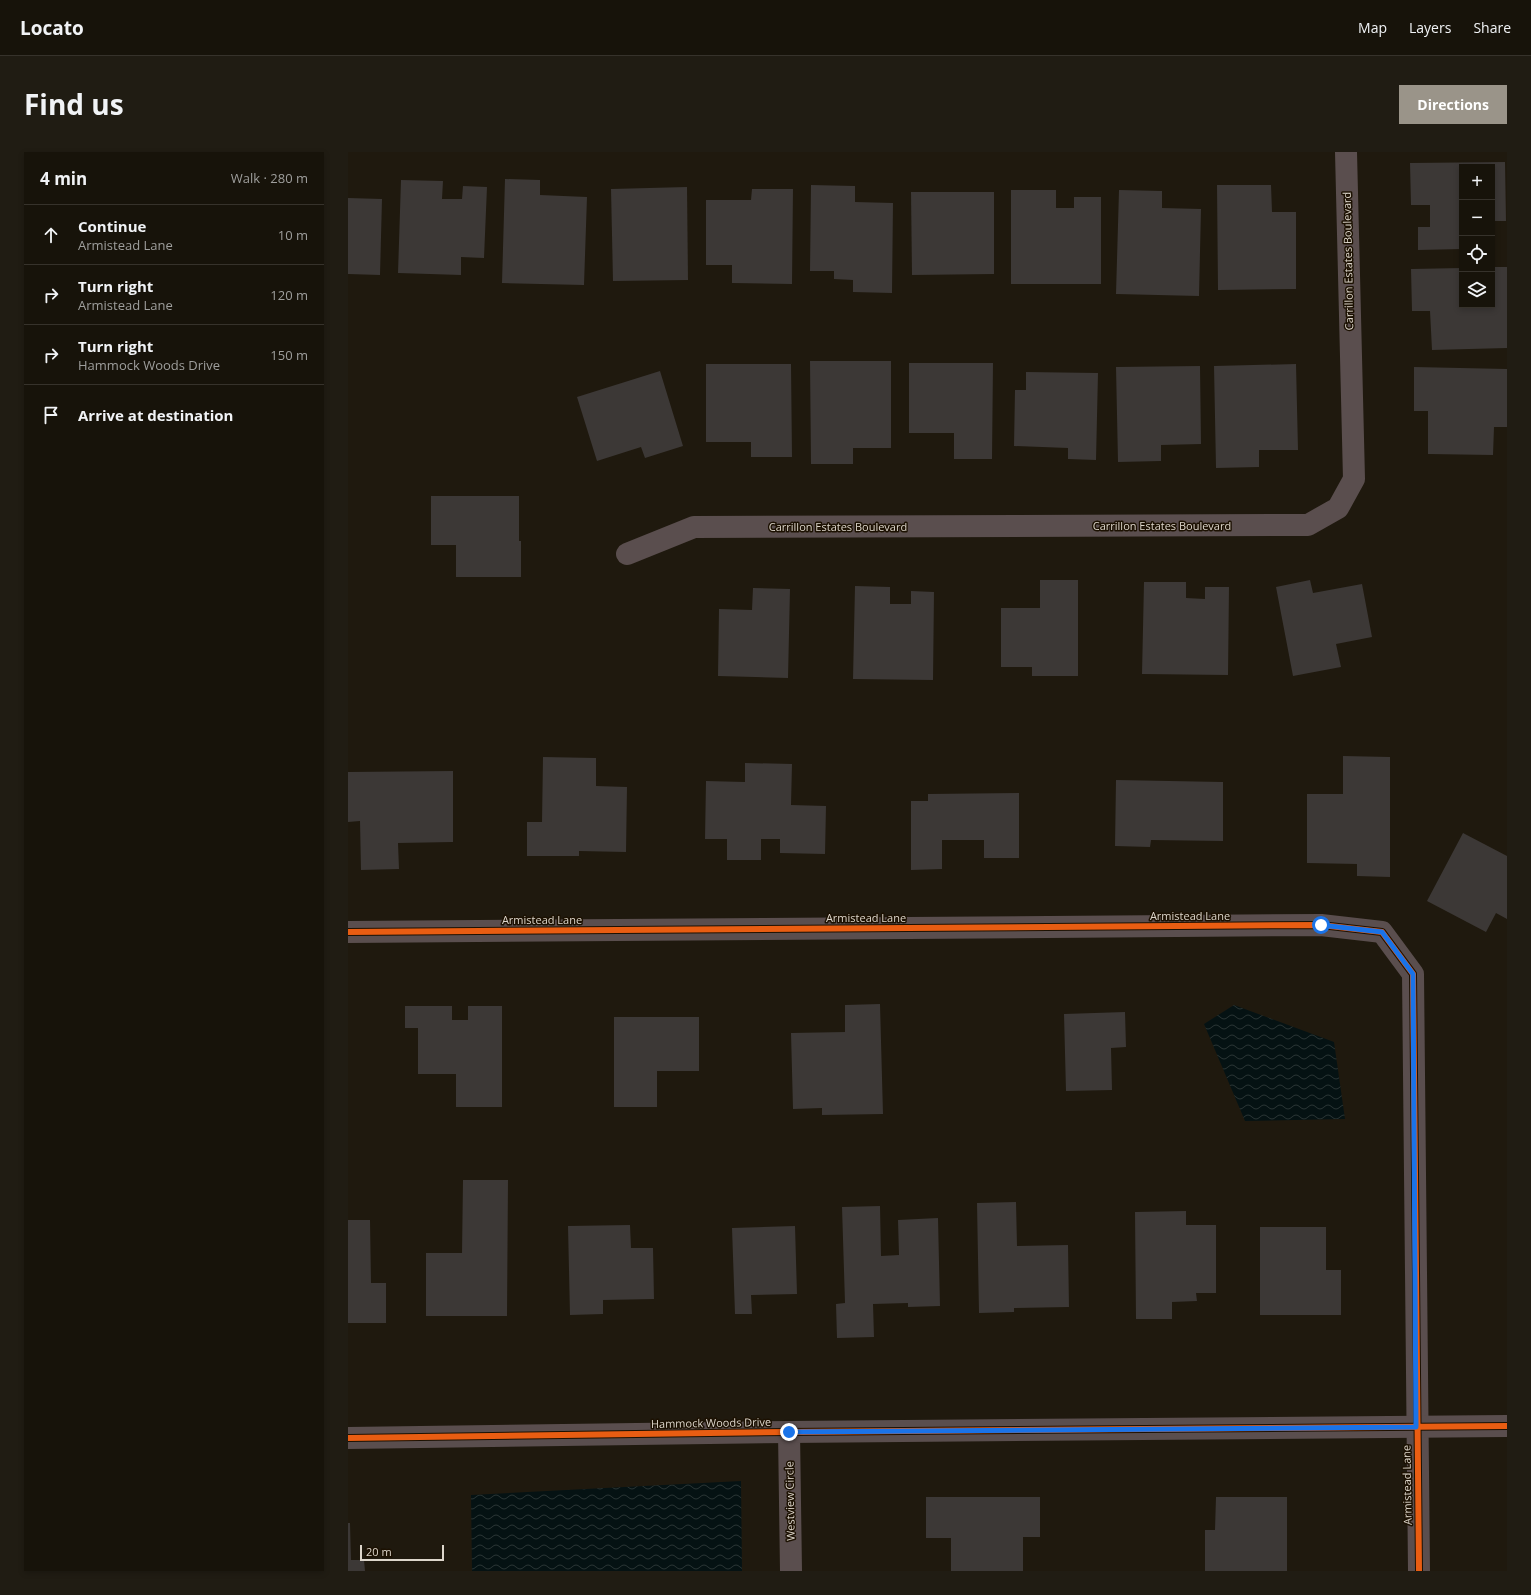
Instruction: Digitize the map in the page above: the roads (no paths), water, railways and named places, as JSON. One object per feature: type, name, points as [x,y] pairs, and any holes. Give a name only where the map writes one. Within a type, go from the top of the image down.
[{"type":"street","name":"Carrillon Estates Boulevard","points":[[627,554],[694,527],[1308,525],[1338,508],[1354,479],[1346,152]]},
{"type":"street","name":"Armistead Lane","points":[[348,932],[1321,925],[1382,932],[1413,974],[1416,1427],[1419,1571]]},
{"type":"street","name":"Hammock Woods Drive","points":[[348,1438],[789,1432],[1507,1426]]},
{"type":"street","name":"Westview Circle","points":[[789,1432],[791,1571]]},
{"type":"water","points":[[1234,1005],[1334,1042],[1345,1119],[1245,1121],[1204,1024]]},
{"type":"water","points":[[741,1481],[742,1571],[472,1571],[471,1495]]}]
